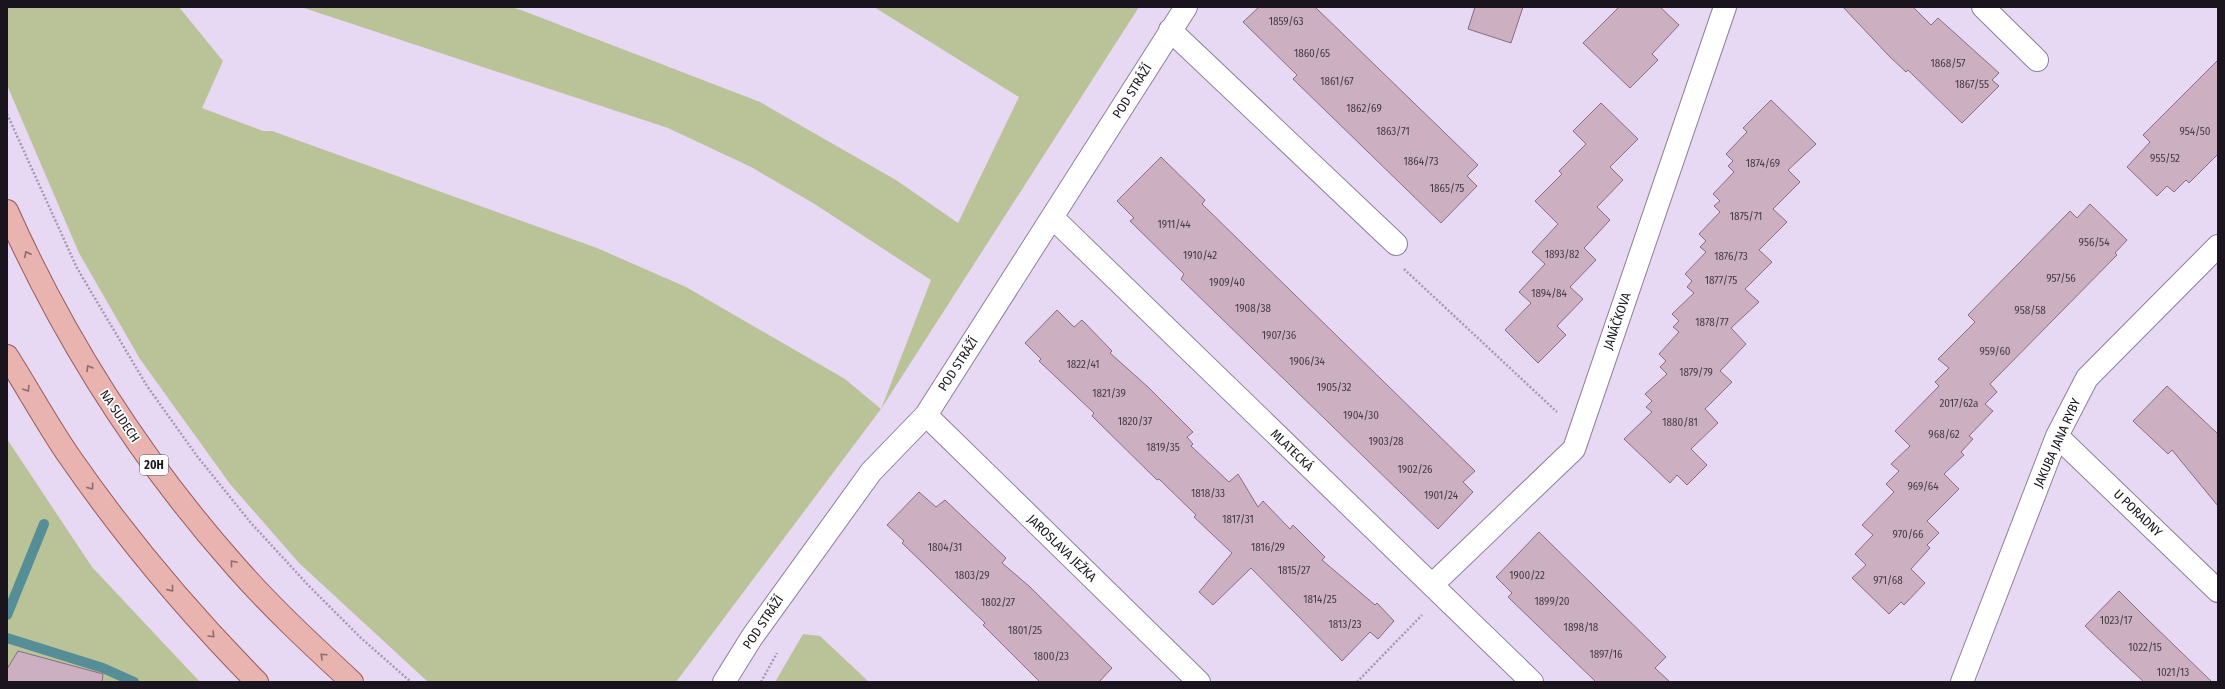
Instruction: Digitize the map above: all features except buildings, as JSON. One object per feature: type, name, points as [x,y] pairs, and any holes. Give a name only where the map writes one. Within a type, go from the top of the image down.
[{"type":"main road","name":"NA SUDECH","points":[[7,211],[61,322],[116,412],[169,486],[237,568],[306,640],[352,682]]},
{"type":"main road","points":[[7,356],[68,455],[125,533],[185,606],[257,682]]},
{"type":"street","name":"POD STRÁŽÍ","points":[[724,682],[757,631],[871,472],[926,415],[1053,218],[1170,30],[1186,7]]},
{"type":"street","name":"JANÁČKOVA","points":[[1432,585],[1574,449],[1725,7]]},
{"type":"street","points":[[1983,7],[2037,60]]},
{"type":"street","points":[[1170,30],[1396,244]]},
{"type":"street","name":"MLATECKÁ","points":[[1053,218],[1532,682]]},
{"type":"street","name":"JAKUBA JANA RYBY","points":[[1962,682],[2057,436],[2087,378],[2218,246]]},
{"type":"street","name":"JAROSLAVA JEŽKA","points":[[926,415],[1199,682]]},
{"type":"street","name":"U PORADNY","points":[[2057,436],[2218,591]]},
{"type":"path","points":[[7,114],[77,268],[147,386],[197,456],[251,523],[320,597],[361,638],[411,682]]},
{"type":"path","points":[[761,682],[780,648]]},
{"type":"green space","points":[[7,7],[179,7],[223,61],[202,108],[263,131],[272,131],[597,248],[686,287],[845,379],[881,409],[676,682],[428,682],[299,563],[230,484],[140,359],[79,253],[7,85]]},
{"type":"green space","points":[[301,7],[511,7],[521,10],[760,102],[896,180],[958,223],[1019,97],[874,7],[1139,7],[881,409],[931,280],[813,203],[751,167],[668,128]]},
{"type":"green space","points":[[7,439],[92,567],[200,682],[7,682]]},
{"type":"green space","points":[[803,634],[820,636],[869,682],[775,682]]},
{"type":"waterway","points":[[7,615],[44,524]]},
{"type":"waterway","points":[[7,638],[103,668],[134,682]]}]
